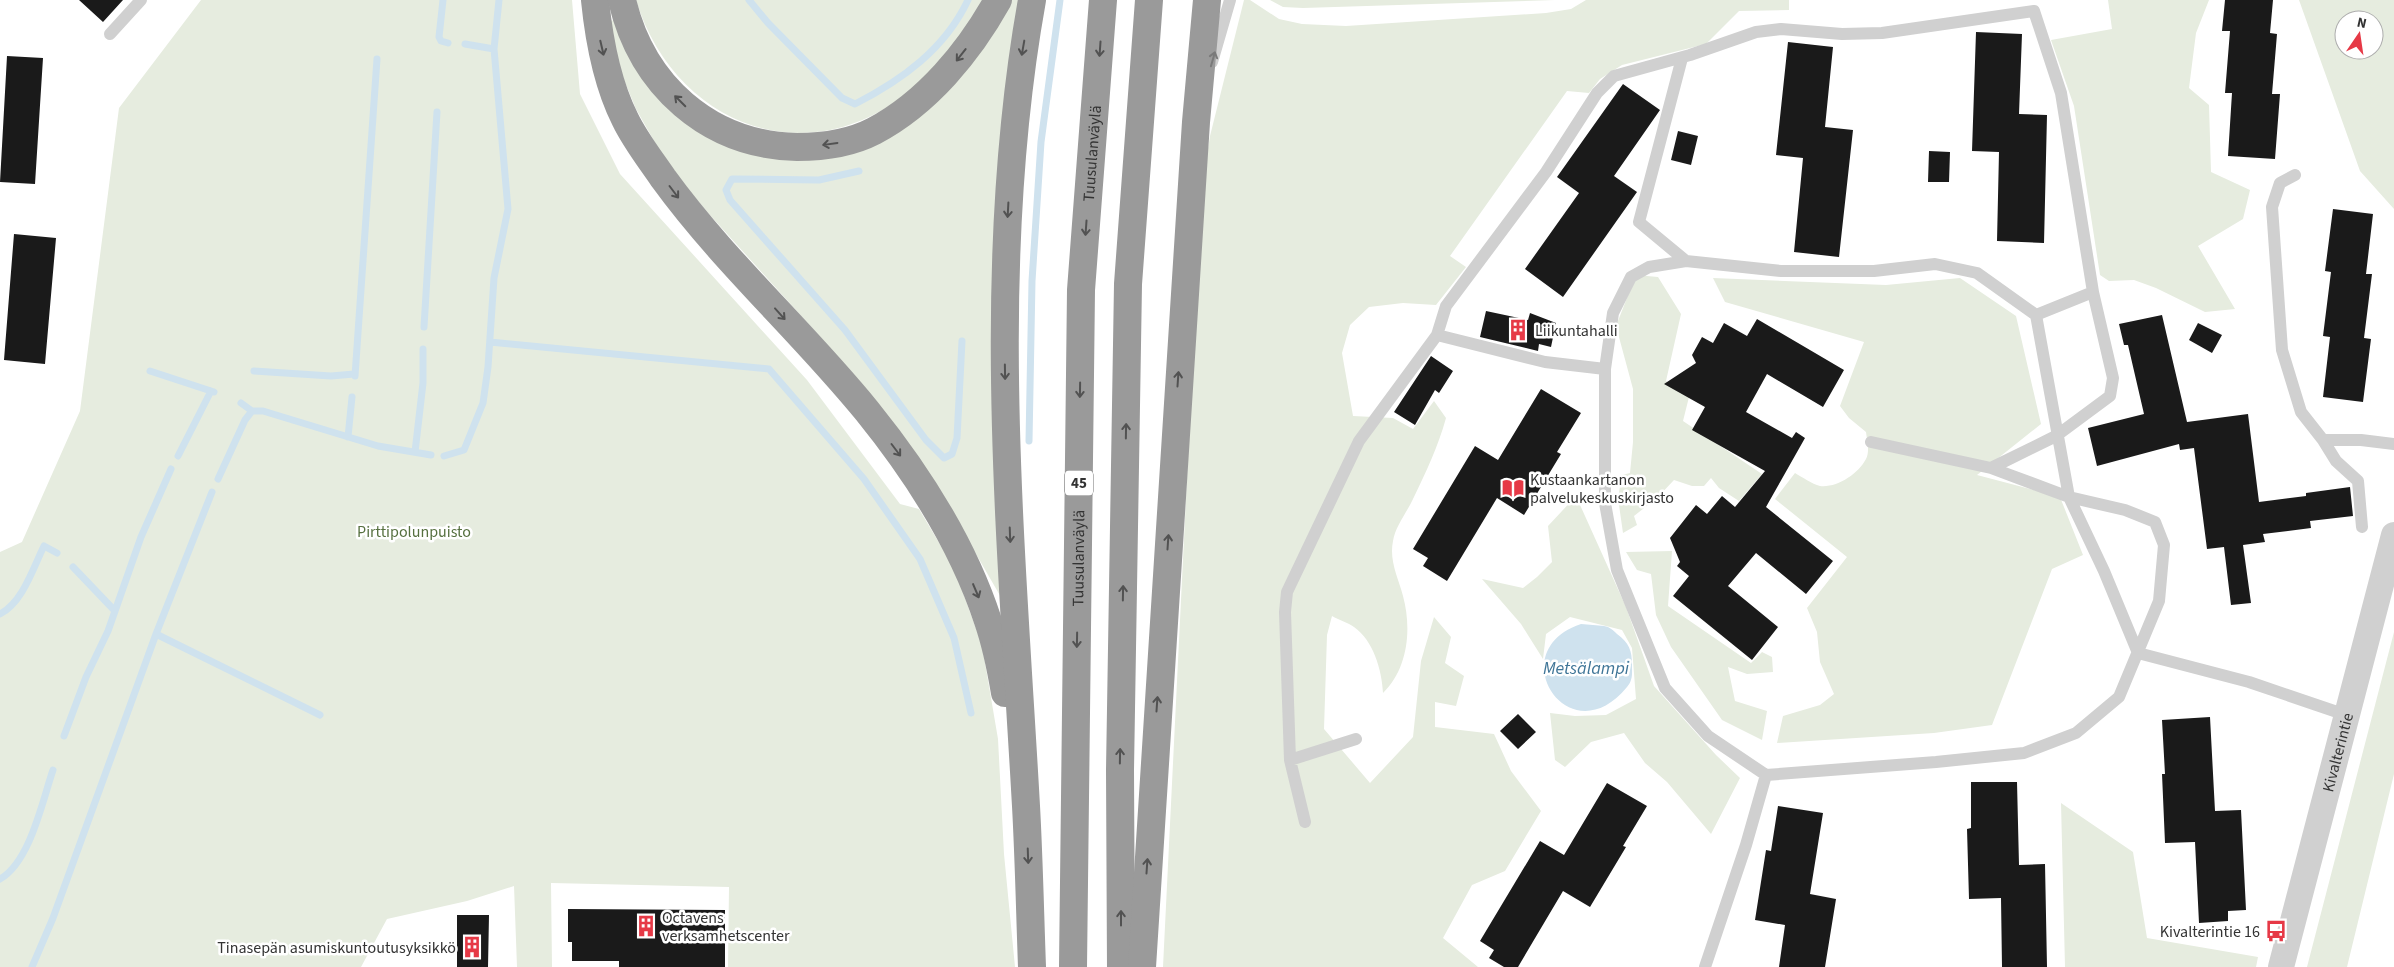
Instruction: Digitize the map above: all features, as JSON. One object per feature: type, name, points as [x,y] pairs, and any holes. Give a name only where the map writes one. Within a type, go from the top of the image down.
[{"type":"highway","points":[[594,0],[598,28],[613,89],[625,120],[648,157],[701,228],[867,411],[921,485],[958,546],[989,621],[1004,685],[1026,808]]},
{"type":"highway","points":[[622,0],[627,19],[649,65],[667,88],[689,110],[710,125],[742,138],[774,146],[812,147],[849,141],[874,131],[904,112],[940,82],[970,43],[998,0]]},
{"type":"highway","points":[[1032,0],[1021,60],[1009,189],[1005,339],[1012,584],[1026,808],[1032,967]]},
{"type":"highway","name":"Tuusulanväylä","points":[[1073,967],[1081,290],[1103,0]]},
{"type":"highway","points":[[1121,967],[1120,770],[1128,284],[1149,0]]},
{"type":"highway","points":[[1142,967],[1196,122],[1207,0]]},
{"type":"street","name":"Kivalterintie","points":[[2281,967],[2394,535]]},
{"type":"lane","points":[[110,34],[141,0]]},
{"type":"lane","points":[[1196,122],[1230,0]]},
{"type":"lane","points":[[1305,822],[1290,760],[1285,612],[1287,592],[1358,441],[1437,335],[1446,306],[1546,172],[1597,93],[1614,76],[1682,58],[1764,31],[1781,29],[1842,34],[1882,33],[2034,11],[2061,93],[2093,292],[2113,378],[2112,391],[2110,396],[2056,436],[1991,468]]},
{"type":"lane","points":[[1682,58],[1639,222],[1686,261]]},
{"type":"lane","points":[[2295,175],[2280,183],[2272,207],[2282,350],[2301,412],[2323,440],[2336,461],[2358,480],[2362,527]]},
{"type":"lane","points":[[1871,442],[1991,468],[2069,498],[2125,510],[2155,522],[2164,545],[2159,601],[2138,653],[2119,697],[2076,733],[2024,753],[1936,762],[1766,775],[1708,736],[1665,688],[1617,570],[1605,503],[1605,369],[1613,313],[1631,277],[1649,267],[1686,261],[1780,271],[1874,271],[1935,264],[1978,273],[2036,315],[2056,436],[2069,498],[2104,572],[2138,653]]},
{"type":"lane","points":[[2036,315],[2093,292]]},
{"type":"lane","points":[[1437,335],[1544,362],[1605,369]]},
{"type":"lane","points":[[2323,440],[2361,440],[2394,444]]},
{"type":"lane","points":[[2138,653],[2249,682],[2346,715]]},
{"type":"lane","points":[[1290,760],[1356,739]]},
{"type":"lane","points":[[1705,967],[1746,845],[1766,775]]},
{"type":"green space","name":"Pirttipolunpuisto","points":[[201,0],[572,0],[580,94],[620,174],[807,380],[900,504],[919,509],[954,568],[982,645],[998,739],[1004,854],[1015,967],[728,967],[729,887],[551,883],[552,967],[517,967],[514,886],[467,901],[387,919],[361,967],[0,967],[0,552],[22,542],[80,411],[119,108]]},
{"type":"green space","points":[[636,0],[984,0],[946,54],[924,79],[911,90],[898,100],[858,122],[818,132],[778,131],[741,121],[707,102],[677,75],[653,41]]},
{"type":"green space","points":[[1007,0],[1022,0],[1002,599],[942,495],[823,340],[709,214],[682,182],[658,148],[636,109],[622,75],[608,21],[616,20],[675,112],[851,148]]},
{"type":"green space","points":[[1244,0],[1250,0],[1279,19],[1302,24],[1346,26],[1546,13],[1571,9],[1586,0],[1789,0],[1789,10],[1739,11],[1706,44],[1622,65],[1600,79],[1589,93],[1567,91],[1450,256],[1466,267],[1436,305],[1403,303],[1369,307],[1350,325],[1342,353],[1353,416],[1393,418],[1413,429],[1434,401],[1446,418],[1431,459],[1393,541],[1393,562],[1406,609],[1407,635],[1403,660],[1398,672],[1383,693],[1378,665],[1366,640],[1354,627],[1332,616],[1327,635],[1324,729],[1370,783],[1413,737],[1421,661],[1434,617],[1451,637],[1445,663],[1464,676],[1456,706],[1435,702],[1435,727],[1494,734],[1511,771],[1541,811],[1505,871],[1472,885],[1443,938],[1478,967],[1163,967],[1191,396],[1207,155]]},
{"type":"green space","points":[[1270,0],[1555,0],[1303,8],[1283,7]]},
{"type":"green space","points":[[2108,0],[2209,0],[2196,33],[2189,88],[2209,105],[2211,172],[2250,190],[2243,219],[2198,246],[2235,309],[2205,312],[2156,288],[2134,280],[2109,281],[2100,275],[2074,106],[2051,40],[2112,29]]},
{"type":"green space","points":[[2299,0],[2394,0],[2394,209],[2360,171]]},
{"type":"green space","points":[[1636,275],[1658,277],[1681,314],[1666,381],[1689,397],[1683,421],[1762,474],[1739,501],[1719,488],[1711,478],[1704,486],[1692,486],[1674,480],[1658,497],[1634,516],[1637,525],[1623,533],[1618,498],[1622,475],[1630,473],[1633,442],[1633,389],[1616,326]]},
{"type":"green space","points":[[1713,278],[1886,285],[1960,278],[2016,316],[2041,424],[1977,475],[2060,497],[2083,555],[2052,569],[1992,725],[1934,733],[1777,743],[1783,716],[1820,705],[1834,694],[1820,662],[1817,632],[1807,608],[1847,557],[1775,499],[1795,473],[1820,486],[1833,485],[1852,475],[1866,459],[1868,449],[1866,432],[1849,418],[1840,406],[1864,342],[1725,302]]},
{"type":"green space","points":[[1576,496],[1626,607],[1654,686],[1716,755],[1740,778],[1711,834],[1667,782],[1645,763],[1624,733],[1591,742],[1565,767],[1555,760],[1550,713],[1575,716],[1606,715],[1636,699],[1632,648],[1622,630],[1570,617],[1546,634],[1543,659],[1521,624],[1482,579],[1523,588],[1537,577],[1552,562],[1548,526]]},
{"type":"green space","points":[[1672,551],[1668,606],[1751,663],[1762,652],[1772,657],[1773,672],[1747,674],[1728,667],[1735,701],[1767,711],[1762,740],[1722,720],[1671,647],[1656,615],[1651,574],[1637,570],[1626,552]]},
{"type":"green space","points":[[2394,632],[2394,774],[2347,967],[2307,967]]},
{"type":"green space","points":[[2061,803],[2133,852],[2147,938],[2258,957],[2256,967],[2065,967]]},
{"type":"water","name":"Metsälampi","points":[[1581,624],[1604,626],[1611,629],[1627,644],[1632,660],[1632,677],[1627,687],[1605,706],[1584,711],[1566,705],[1552,692],[1545,675],[1546,655],[1557,637]]},
{"type":"building","points":[[79,0],[123,0],[103,22]]},
{"type":"building","points":[[2225,0],[2273,0],[2270,33],[2277,34],[2272,94],[2280,94],[2275,159],[2228,156],[2232,93],[2225,93],[2230,31],[2222,31]]},
{"type":"building","points":[[1976,32],[2022,34],[2019,114],[2047,115],[2044,243],[1997,241],[1999,152],[1972,151]]},
{"type":"building","points":[[1788,42],[1833,47],[1825,127],[1853,130],[1839,257],[1794,252],[1803,158],[1776,155]]},
{"type":"building","points":[[7,56],[43,58],[35,184],[0,182]]},
{"type":"building","points":[[1623,84],[1660,110],[1614,176],[1637,192],[1563,297],[1525,269],[1579,193],[1557,177]]},
{"type":"building","points":[[1678,131],[1698,136],[1691,165],[1671,160]]},
{"type":"building","points":[[1929,151],[1950,152],[1949,182],[1928,182]]},
{"type":"building","points":[[2333,209],[2373,214],[2366,274],[2372,274],[2364,338],[2371,339],[2363,402],[2323,397],[2330,337],[2323,336],[2331,272],[2325,271]]},
{"type":"building","points":[[14,234],[56,238],[45,364],[4,360]]},
{"type":"building","name":"Liikuntahalli","points":[[1486,311],[1528,320],[1530,313],[1556,323],[1551,347],[1539,344],[1538,351],[1480,337]]},
{"type":"building","points":[[2162,315],[2187,422],[2248,414],[2259,502],[2306,496],[2306,493],[2350,487],[2353,516],[2310,521],[2311,528],[2263,534],[2265,542],[2243,545],[2251,603],[2231,605],[2224,547],[2207,549],[2194,448],[2180,450],[2179,444],[2097,466],[2088,428],[2144,414],[2128,345],[2124,345],[2119,324]]},
{"type":"building","points":[[1757,319],[1844,370],[1823,407],[1767,374],[1746,412],[1792,438],[1796,432],[1805,438],[1766,507],[1833,561],[1806,594],[1756,553],[1728,586],[1778,627],[1752,660],[1673,596],[1689,576],[1677,566],[1680,562],[1670,538],[1696,505],[1707,514],[1722,496],[1735,507],[1765,471],[1692,430],[1705,407],[1664,384],[1696,363],[1692,355],[1702,337],[1713,343],[1724,323],[1747,336]]},
{"type":"building","points":[[2198,323],[2222,335],[2212,353],[2189,340]]},
{"type":"building","points":[[1431,356],[1453,371],[1439,393],[1435,390],[1415,425],[1394,412]]},
{"type":"building","points":[[1541,389],[1581,413],[1557,452],[1561,454],[1524,515],[1497,498],[1447,581],[1423,566],[1428,558],[1413,549],[1475,446],[1498,460]]},
{"type":"building","points":[[1518,714],[1536,732],[1518,749],[1500,731]]},
{"type":"building","points":[[2210,717],[2215,811],[2241,810],[2246,910],[2228,911],[2228,921],[2199,923],[2195,842],[2165,843],[2162,774],[2165,774],[2162,720]]},
{"type":"building","points":[[1971,782],[2017,782],[2019,865],[2045,864],[2047,967],[2002,967],[2001,898],[1969,899],[1967,829],[1971,828]]},
{"type":"building","points":[[1607,783],[1647,806],[1623,846],[1626,847],[1590,907],[1563,891],[1518,967],[1504,967],[1489,958],[1494,950],[1480,941],[1540,841],[1564,855]]},
{"type":"building","points":[[1778,806],[1823,813],[1810,894],[1836,899],[1825,967],[1779,967],[1785,925],[1755,920],[1766,850],[1771,851]]},
{"type":"building","name":"Octavens verksamhetscenter","points":[[568,909],[725,910],[725,967],[619,967],[619,961],[572,961],[572,942],[568,942]]},
{"type":"building","name":"Tinasepän asumiskuntoutusyksikkö","points":[[457,915],[489,915],[488,967],[457,967]]},
{"type":"waterway","points":[[443,0],[439,37],[441,41],[448,43]]},
{"type":"waterway","points":[[444,456],[464,450],[483,403],[488,367],[494,278],[508,209],[494,49],[499,0]]},
{"type":"waterway","points":[[749,0],[768,23],[842,98],[855,104],[889,85],[935,48],[947,34],[968,0]]},
{"type":"waterway","points":[[1029,441],[1032,281],[1041,142],[1060,0]]},
{"type":"waterway","points":[[465,44],[494,49]]},
{"type":"waterway","points":[[355,376],[377,59]]},
{"type":"waterway","points":[[424,327],[437,112]]},
{"type":"waterway","points":[[859,171],[819,180],[732,179],[726,190],[730,200],[845,330],[926,440],[944,458],[952,454],[957,438],[962,341]]},
{"type":"waterway","points":[[490,342],[769,369],[864,479],[920,559],[954,638],[971,713]]},
{"type":"waterway","points":[[415,452],[423,383],[423,349]]},
{"type":"waterway","points":[[150,371],[214,392]]},
{"type":"waterway","points":[[254,371],[331,376],[354,374]]},
{"type":"waterway","points":[[178,456],[211,391]]},
{"type":"waterway","points":[[348,437],[352,397]]},
{"type":"waterway","points":[[241,403],[252,411]]},
{"type":"waterway","points":[[218,479],[245,420],[252,411],[263,411],[378,446],[431,455]]},
{"type":"waterway","points":[[64,736],[86,677],[108,631],[141,537],[171,469]]},
{"type":"waterway","points":[[32,967],[53,918],[156,634],[212,492]]},
{"type":"waterway","points":[[0,614],[8,609],[21,593],[44,546],[57,553]]},
{"type":"waterway","points":[[73,567],[115,611]]},
{"type":"waterway","points":[[156,634],[320,715]]},
{"type":"waterway","points":[[0,879],[10,871],[27,845],[34,830],[53,770]]},
{"type":"place","name":"Liikuntahalli","points":[[1518,330]]},
{"type":"place","name":"Kustaankartanon palvelukeskuskirjasto","points":[[1513,488]]},
{"type":"place","name":"Octavens verksamhetscenter","points":[[646,926]]},
{"type":"place","name":"Kivalterintie 16","points":[[2276,931]]},
{"type":"place","name":"Tinasepän asumiskuntoutusyksikkö","points":[[472,947]]}]
